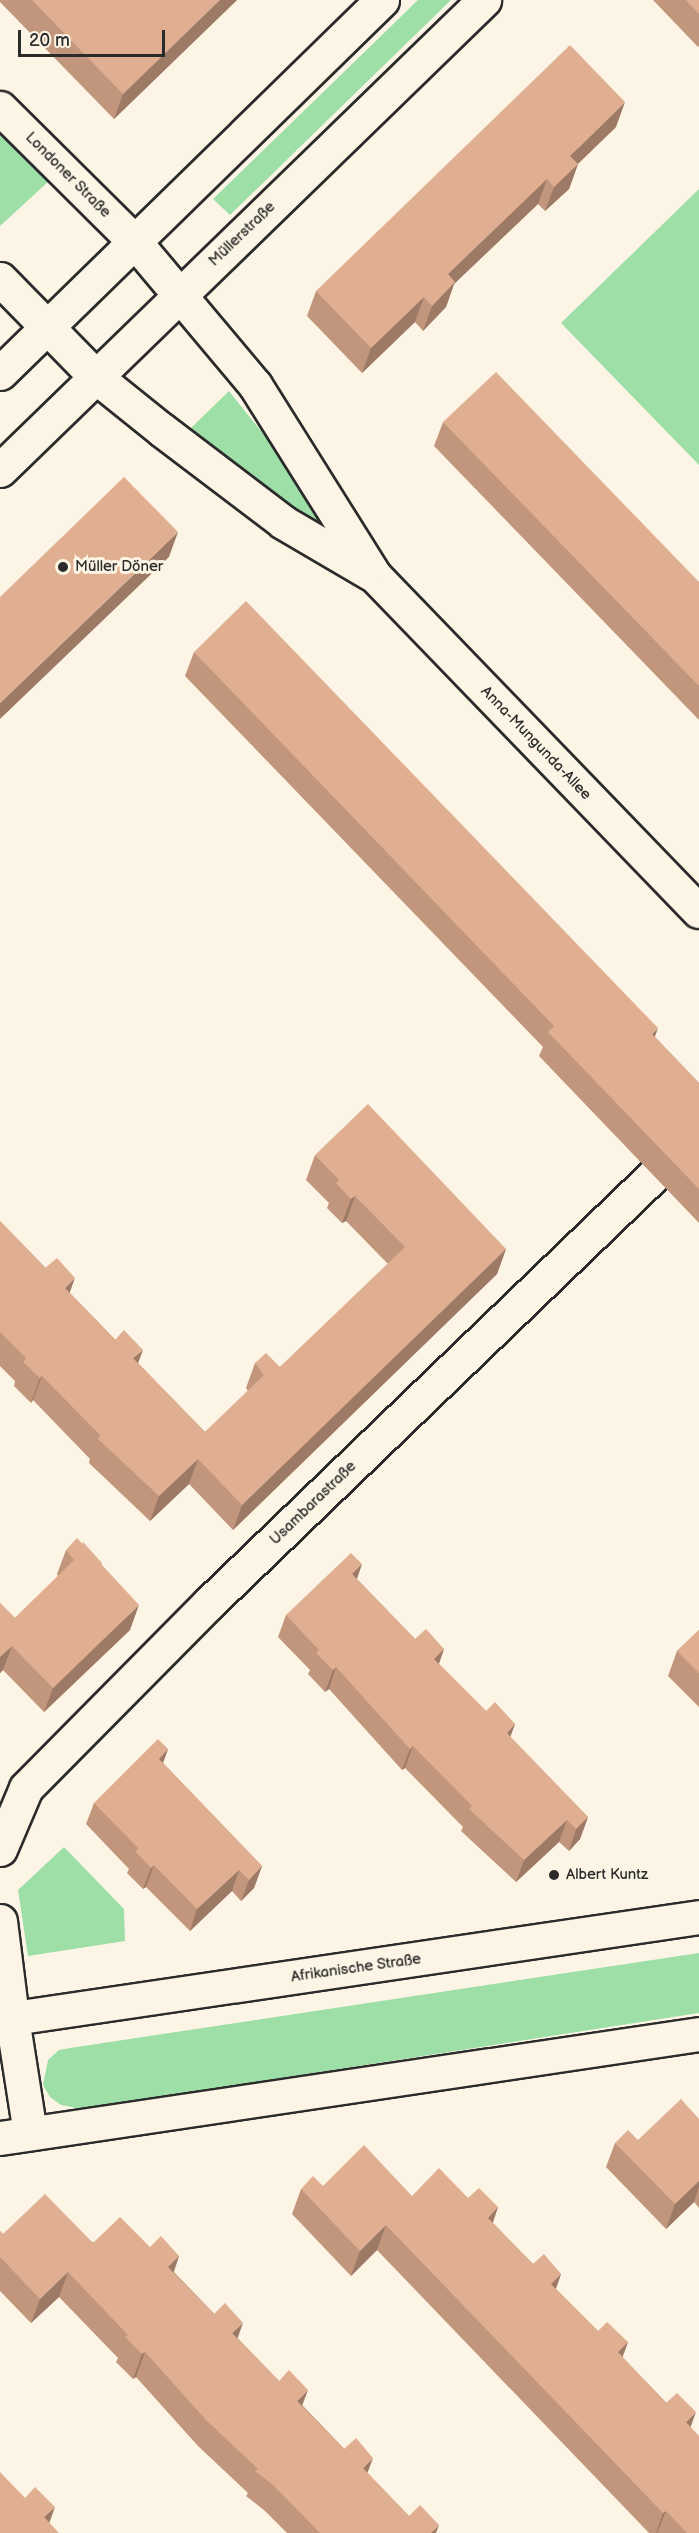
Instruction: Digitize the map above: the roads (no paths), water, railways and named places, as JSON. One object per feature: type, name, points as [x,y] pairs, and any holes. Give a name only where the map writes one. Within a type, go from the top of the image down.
[{"type":"street","points":[[0,373],[382,0]]},
{"type":"street","name":"Müllerstraße","points":[[0,470],[484,0]]},
{"type":"street","name":"Londoner Straße","points":[[0,108],[135,242],[178,296]]},
{"type":"street","points":[[0,279],[47,327]]},
{"type":"street","name":"Anna-Mungunda-Allee","points":[[178,296],[255,385],[374,575],[699,911]]},
{"type":"street","name":"Anna-Mungunda-Allee","points":[[47,327],[96,377],[283,522],[374,575]]},
{"type":"street","name":"Usambarastraße","points":[[0,1849],[26,1788],[217,1595],[653,1176]]},
{"type":"street","name":"Afrikanische Straße","points":[[6,2019],[699,1917]]},
{"type":"street","points":[[0,1921],[15,2136],[699,2034]]},
{"type":"place","name":"Müller Döner","points":[[63,567]]},
{"type":"place","name":"Albert Kuntz","points":[[554,1875]]}]
